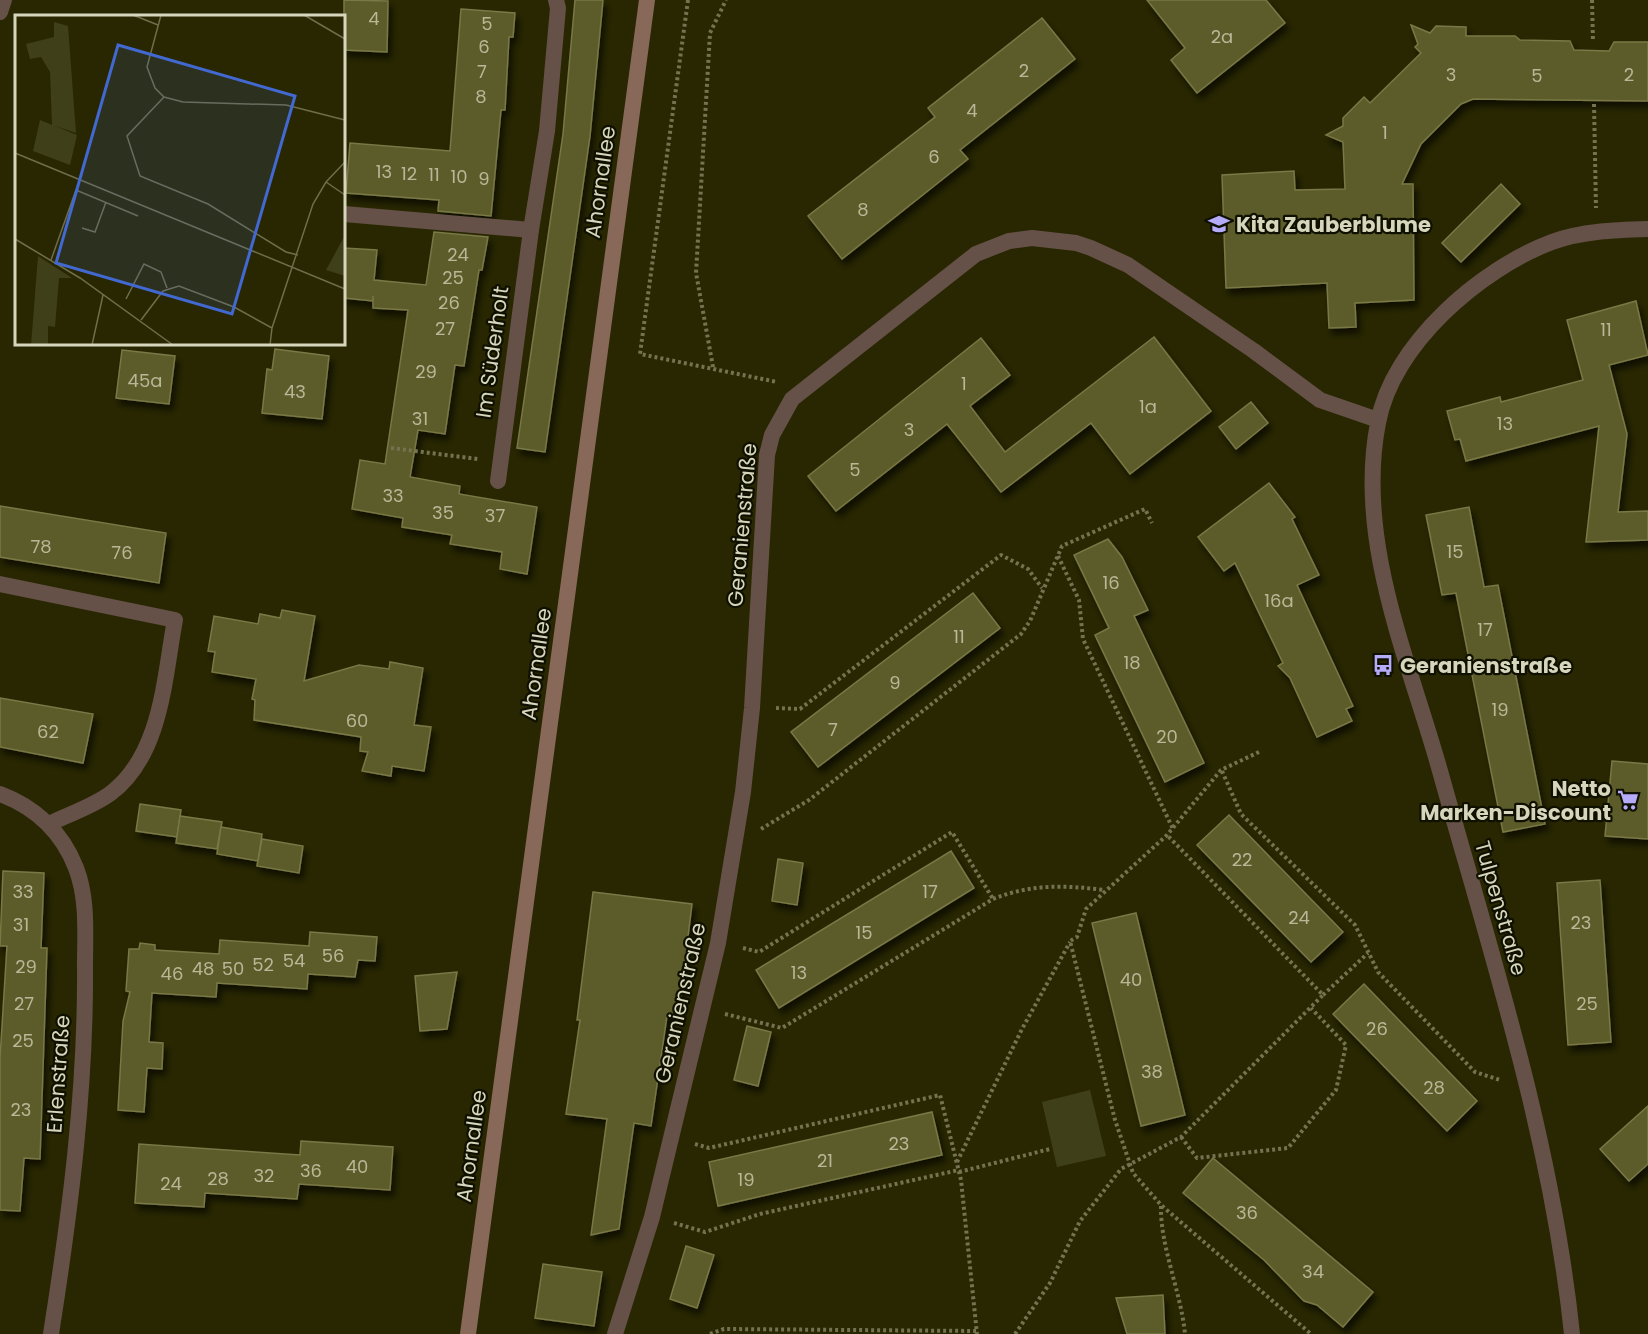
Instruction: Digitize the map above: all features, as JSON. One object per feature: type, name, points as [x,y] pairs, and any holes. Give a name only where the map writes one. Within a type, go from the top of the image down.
[{"type":"main road","name":"Ahornallee","points":[[468,1334],[647,0]]},
{"type":"street","points":[[0,12],[4,0]]},
{"type":"street","name":"Im Süderholt","points":[[498,481],[531,230],[548,131],[558,8],[556,0]]},
{"type":"street","points":[[345,214],[531,230]]},
{"type":"street","name":"Tulpenstraße","points":[[1572,1334],[1553,1197],[1529,1090],[1436,757],[1405,658],[1382,564],[1375,529],[1372,490],[1373,453],[1378,420],[1386,393],[1399,367],[1419,339],[1459,300],[1509,263],[1551,242],[1597,232],[1648,229]]},
{"type":"street","name":"Geranienstraße","points":[[615,1334],[652,1216],[718,943],[734,845],[752,708],[768,455],[772,435],[781,414],[792,399],[976,254],[1009,241],[1055,239],[1091,248],[1128,265],[1254,351],[1320,400],[1378,420]]},
{"type":"street","points":[[0,584],[175,620],[154,729],[146,750],[128,779],[109,795],[49,824]]},
{"type":"street","name":"Erlenstraße","points":[[0,794],[18,801],[49,824],[76,868],[85,915],[86,1006],[76,1148],[51,1334]]},
{"type":"path","points":[[688,0],[640,354],[713,367],[804,388]]},
{"type":"path","points":[[713,367],[696,273],[710,33],[726,0]]},
{"type":"path","points":[[1592,0],[1593,41]]},
{"type":"path","points":[[1594,104],[1597,232]]},
{"type":"path","points":[[391,448],[500,462]]},
{"type":"path","points":[[734,845],[809,800],[1013,642],[1030,621],[1062,546],[1145,509],[1152,523]]},
{"type":"path","points":[[752,708],[800,709],[1000,555],[1028,569],[1043,589]]},
{"type":"path","points":[[1057,556],[1079,600],[1083,639],[1173,829]]},
{"type":"path","points":[[957,1163],[1022,1029],[1070,941],[1077,937],[1086,909],[1173,829],[1221,770],[1259,752]]},
{"type":"path","points":[[1221,770],[1241,814],[1354,925],[1378,972],[1476,1072],[1529,1090]]},
{"type":"path","points":[[718,943],[759,952],[952,832],[993,899]]},
{"type":"path","points":[[1167,835],[1323,995]]},
{"type":"path","points":[[703,1009],[782,1028],[993,899],[1013,891],[1063,885],[1105,890]]},
{"type":"path","points":[[1070,941],[1128,1166],[1161,1205],[1309,1333]]},
{"type":"path","points":[[1015,1334],[1050,1283],[1080,1221],[1121,1169],[1181,1137],[1368,953]]},
{"type":"path","points":[[1181,1137],[1197,1158],[1288,1148],[1336,1090],[1346,1045],[1311,1008]]},
{"type":"path","points":[[672,1136],[709,1148],[940,1095],[957,1163],[977,1332],[724,1329],[710,1334]]},
{"type":"path","points":[[652,1216],[705,1232],[760,1215],[1050,1149]]},
{"type":"path","points":[[1161,1205],[1160,1223],[1185,1334]]},
{"type":"shaded area","points":[[1090,1090],[1106,1156],[1057,1167],[1042,1102]]},
{"type":"building","points":[[344,0],[388,1],[387,52],[345,50]]},
{"type":"building","points":[[575,0],[603,0],[590,136],[545,452],[517,448],[563,134]]},
{"type":"building","points":[[1147,0],[1266,0],[1285,23],[1197,93],[1171,60],[1185,48]]},
{"type":"building","points":[[461,9],[515,13],[513,37],[509,37],[505,110],[501,110],[491,216],[438,211],[439,200],[346,193],[350,143],[450,151]]},
{"type":"building","points":[[1042,18],[1075,59],[960,150],[968,159],[842,259],[808,216],[935,117],[928,108]]},
{"type":"building","points":[[1411,25],[1430,33],[1436,26],[1466,27],[1466,36],[1515,36],[1520,40],[1570,41],[1574,50],[1609,51],[1614,42],[1648,42],[1648,101],[1473,99],[1461,104],[1421,144],[1402,184],[1413,184],[1414,300],[1355,303],[1356,327],[1329,328],[1327,283],[1226,288],[1222,175],[1294,171],[1295,190],[1345,189],[1343,142],[1326,135],[1343,126],[1343,118],[1364,97],[1370,103],[1421,53],[1415,47],[1418,44]]},
{"type":"building","points":[[1501,184],[1520,204],[1461,262],[1442,243]]},
{"type":"building","points":[[434,232],[488,237],[482,270],[479,270],[464,366],[455,365],[445,434],[418,430],[410,477],[460,486],[459,494],[537,507],[527,574],[500,569],[502,552],[450,544],[452,535],[402,527],[403,518],[352,509],[360,460],[385,464],[408,310],[373,308],[373,301],[345,298],[345,248],[377,250],[374,280],[426,285]]},
{"type":"building","points":[[1636,301],[1648,355],[1609,365],[1627,434],[1618,512],[1648,511],[1648,540],[1586,542],[1599,426],[1466,461],[1460,439],[1455,440],[1447,411],[1500,397],[1501,402],[1583,380],[1567,320]]},
{"type":"building","points":[[1154,337],[1211,411],[1130,474],[1091,423],[1001,492],[947,424],[836,511],[808,476],[981,338],[1010,375],[970,406],[1005,452]]},
{"type":"building","points":[[275,349],[329,356],[322,419],[262,413],[267,369],[272,370]]},
{"type":"building","points":[[122,350],[175,356],[169,404],[116,398]]},
{"type":"building","points":[[1251,402],[1268,423],[1236,449],[1219,427]]},
{"type":"building","points":[[1269,483],[1295,517],[1292,519],[1319,575],[1297,585],[1353,706],[1346,709],[1352,721],[1317,737],[1290,678],[1278,666],[1283,663],[1235,563],[1224,571],[1198,537]]},
{"type":"building","points":[[0,506],[166,533],[159,583],[0,557]]},
{"type":"building","points":[[1469,507],[1484,587],[1498,585],[1545,824],[1503,832],[1456,593],[1442,595],[1426,515]]},
{"type":"building","points":[[1108,539],[1122,557],[1148,610],[1134,616],[1204,763],[1165,782],[1095,635],[1109,628],[1074,555]]},
{"type":"building","points":[[973,593],[1000,628],[818,767],[791,732]]},
{"type":"building","points":[[282,610],[315,616],[304,681],[359,665],[389,669],[390,662],[423,668],[414,725],[431,727],[424,771],[392,766],[391,776],[362,771],[368,752],[360,751],[361,737],[254,720],[255,700],[252,699],[256,679],[212,672],[215,652],[208,651],[214,616],[258,624],[260,614],[280,618]]},
{"type":"building","points":[[0,698],[93,714],[83,763],[0,747]]},
{"type":"building","name":"Netto Marken-Discount","points":[[1612,761],[1648,764],[1648,839],[1605,836]]},
{"type":"building","points":[[140,804],[181,810],[177,837],[136,831]]},
{"type":"building","points":[[1229,815],[1343,932],[1311,962],[1197,845]]},
{"type":"building","points":[[180,816],[222,822],[217,849],[176,843]]},
{"type":"building","points":[[221,827],[262,834],[258,861],[217,854]]},
{"type":"building","points":[[262,839],[303,846],[299,873],[257,866]]},
{"type":"building","points":[[951,851],[974,888],[779,1008],[756,970]]},
{"type":"building","points":[[778,859],[803,863],[797,905],[772,901]]},
{"type":"building","points":[[3,871],[44,873],[41,948],[47,948],[40,1159],[24,1158],[20,1211],[0,1210],[0,1058],[7,946],[0,946]]},
{"type":"building","points":[[1600,880],[1611,1042],[1568,1045],[1557,883]]},
{"type":"building","points":[[593,892],[692,904],[678,1018],[667,1016],[651,1126],[634,1123],[619,1229],[591,1235],[607,1119],[566,1114],[580,1020],[577,1020]]},
{"type":"building","points":[[1136,913],[1185,1115],[1141,1126],[1092,923]]},
{"type":"building","points":[[310,932],[377,937],[375,961],[358,960],[355,977],[308,974],[307,989],[217,983],[216,997],[152,993],[149,1042],[163,1043],[162,1069],[147,1068],[144,1112],[118,1110],[123,1021],[130,992],[126,991],[129,949],[139,949],[140,943],[155,945],[155,950],[219,954],[220,940],[309,946]]},
{"type":"building","points":[[457,972],[447,1029],[420,1031],[415,976]]},
{"type":"building","points":[[1364,984],[1477,1101],[1447,1131],[1333,1014]]},
{"type":"building","points":[[747,1026],[771,1032],[758,1086],[734,1080]]},
{"type":"building","points":[[1648,1106],[1648,1164],[1629,1181],[1600,1149]]},
{"type":"building","points":[[932,1112],[942,1155],[718,1206],[709,1162]]},
{"type":"building","points":[[301,1141],[393,1147],[390,1190],[299,1184],[297,1199],[205,1193],[204,1207],[135,1203],[139,1144],[300,1155]]},
{"type":"building","points":[[1213,1158],[1373,1292],[1343,1327],[1317,1305],[1304,1301],[1264,1260],[1183,1193]]},
{"type":"building","points":[[686,1246],[714,1255],[697,1308],[670,1299]]},
{"type":"building","points":[[543,1264],[602,1272],[594,1326],[535,1318]]},
{"type":"building","points":[[1163,1295],[1165,1334],[1127,1334],[1116,1298]]},
{"type":"place","name":"Kita Zauberblume","points":[[1219,224]]},
{"type":"place","name":"Geranienstraße","points":[[1383,665]]},
{"type":"place","name":"Netto Marken-Discount","points":[[1628,800]]}]
